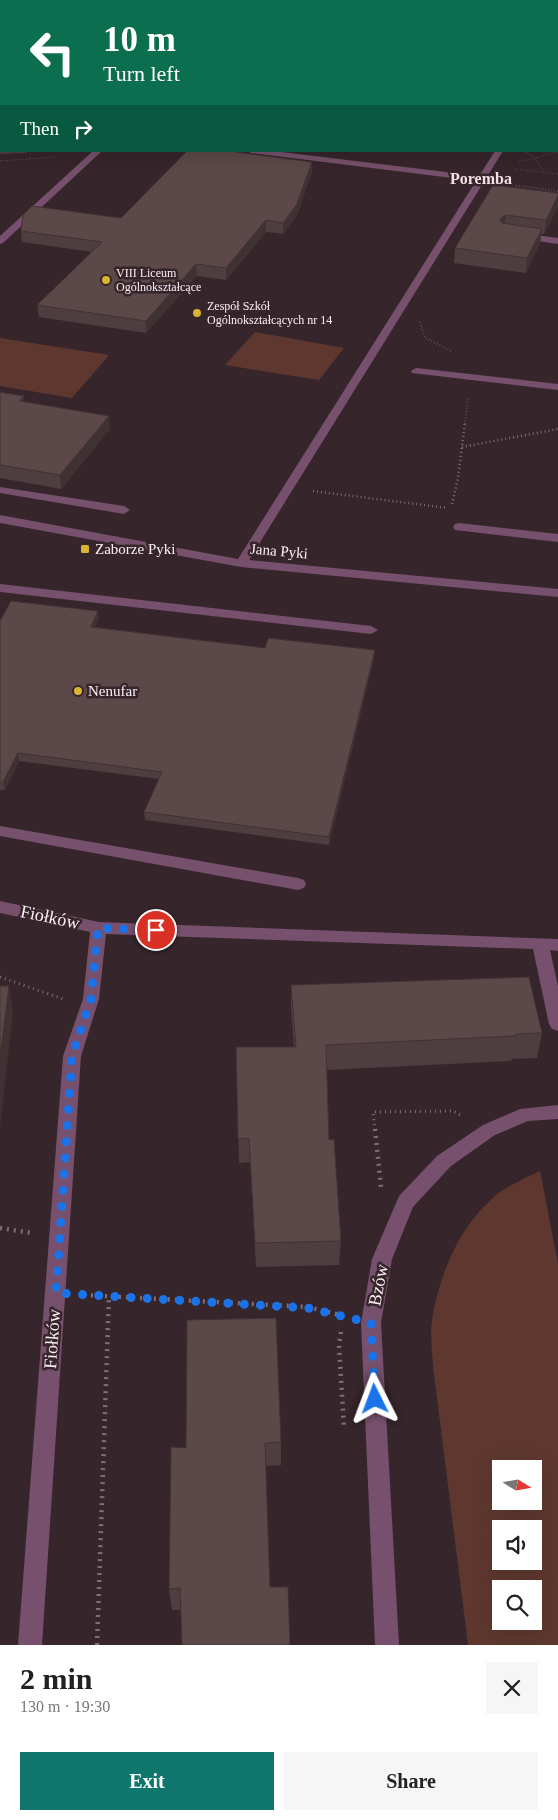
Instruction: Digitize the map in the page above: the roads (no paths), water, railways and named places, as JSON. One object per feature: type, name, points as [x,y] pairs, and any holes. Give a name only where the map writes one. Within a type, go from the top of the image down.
[{"type":"street","points":[[0,241],[4,233],[97,152]]},
{"type":"street","points":[[259,152],[480,180]]},
{"type":"street","points":[[241,563],[498,152]]},
{"type":"street","points":[[513,235],[558,241]]},
{"type":"street","points":[[416,371],[558,388]]},
{"type":"street","points":[[0,490],[124,510]]},
{"type":"street","name":"Jana Pyki","points":[[0,519],[241,563],[558,593]]},
{"type":"street","points":[[459,527],[558,538]]},
{"type":"street","points":[[0,588],[371,630]]},
{"type":"street","points":[[0,831],[298,884]]},
{"type":"street","name":"Fiołków","points":[[0,907],[98,928],[91,999],[72,1056],[30,1645]]},
{"type":"street","points":[[98,928],[558,945]]},
{"type":"street","points":[[540,943],[558,1024]]},
{"type":"street","name":"Bzów","points":[[387,1645],[371,1323],[382,1260],[406,1202],[444,1161],[489,1130],[526,1114],[558,1112]]},
{"type":"place","name":"VIII Liceum Ogólnokształcące","points":[[106,280]]},
{"type":"place","name":"Zespół Szkół Ogólnokształcących nr 14","points":[[197,313]]},
{"type":"place","name":"Zaborze Pyki","points":[[85,549]]},
{"type":"place","name":"Nenufar","points":[[78,691]]},
{"type":"district","name":"Poremba","points":[[481,178]]}]
